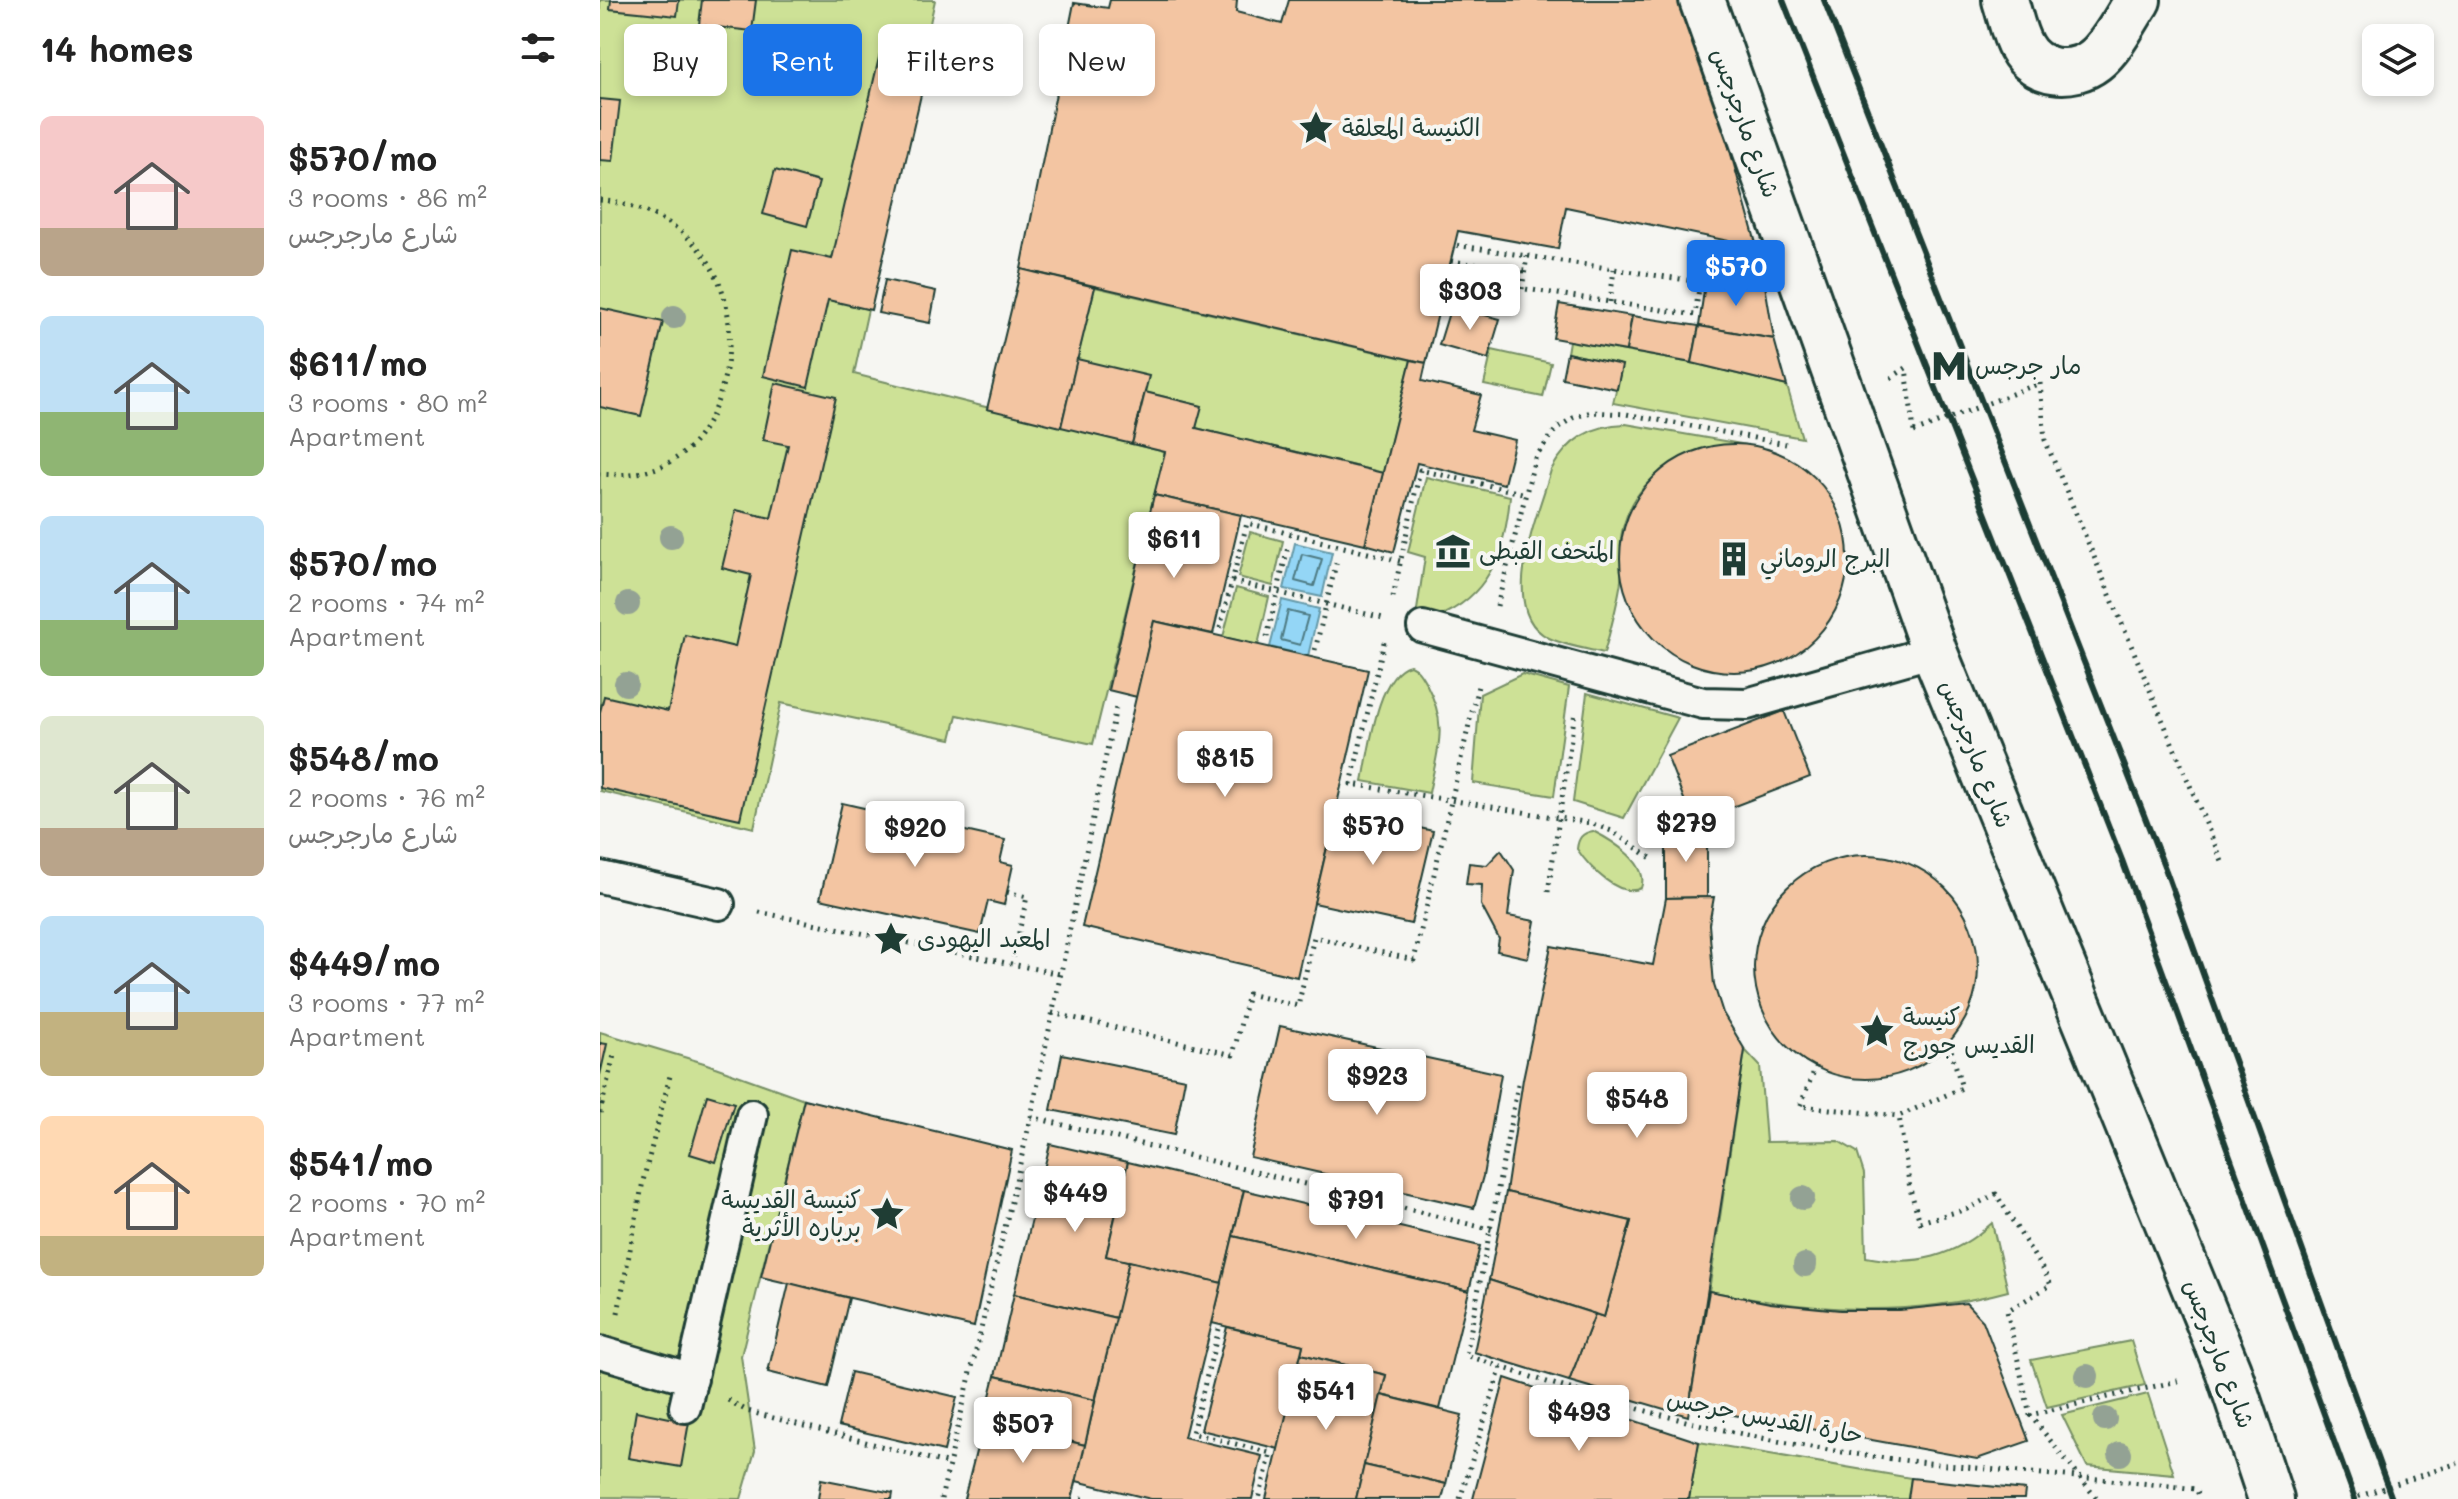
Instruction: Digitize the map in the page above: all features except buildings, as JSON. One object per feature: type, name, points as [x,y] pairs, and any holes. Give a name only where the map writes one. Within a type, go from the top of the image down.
[{"type":"street","name":"شارع مارجرجس","points":[[1702,0],[1934,651],[2228,1370],[2271,1499]]},
{"type":"street","points":[[2005,0],[2021,48],[2036,64],[2056,72],[2078,70],[2097,60],[2138,0]]},
{"type":"lane","points":[[1423,627],[1703,703],[1747,704],[1934,651]]},
{"type":"lane","points":[[600,877],[719,904]]},
{"type":"lane","points":[[605,1354],[688,1393],[752,1115]]},
{"type":"path","points":[[600,200],[652,214],[682,232],[715,272],[731,321],[730,357],[721,393],[700,438],[687,452],[650,471],[600,474]]},
{"type":"path","points":[[1447,277],[1695,315],[1700,299],[1700,282],[1455,245]]},
{"type":"path","points":[[1522,289],[1527,256]]},
{"type":"path","points":[[1451,261],[1524,271]]},
{"type":"path","points":[[1610,302],[1614,269]]},
{"type":"path","points":[[1906,368],[1914,432],[2040,383],[2045,440],[2223,864]]},
{"type":"path","points":[[1052,1013],[1233,1055],[1248,994],[1298,1006],[1314,937],[1414,960],[1488,644],[1535,458],[1544,442],[1557,428],[1591,412],[1626,414],[1786,444]]},
{"type":"path","points":[[1392,605],[1420,470],[1526,494]]},
{"type":"path","points":[[1220,628],[1247,523],[1400,561]]},
{"type":"path","points":[[1267,637],[1288,547]]},
{"type":"path","points":[[1315,650],[1337,560]]},
{"type":"path","points":[[1232,581],[1363,614]]},
{"type":"path","points":[[1386,634],[1351,784],[1560,817],[1612,831],[1654,860]]},
{"type":"path","points":[[1548,892],[1581,671]]},
{"type":"path","points":[[941,1499],[1031,1117],[1116,707]]},
{"type":"path","points":[[1007,892],[1027,897],[1012,963]]},
{"type":"path","points":[[752,910],[1060,974]]},
{"type":"path","points":[[1816,1066],[1800,1106],[1899,1116],[1962,1088],[1949,1043]]},
{"type":"path","points":[[600,1113],[614,1055]]},
{"type":"path","points":[[605,1354],[643,1181],[671,1072]]},
{"type":"path","name":"حارة القديس جرجس","points":[[1518,1084],[1493,1230],[1466,1355],[1701,1427],[1819,1449],[2196,1489],[2201,1499]]},
{"type":"path","points":[[1899,1116],[1910,1189],[1920,1222],[1967,1209],[1996,1194],[2051,1285],[2007,1311],[2030,1415],[2097,1499]]},
{"type":"path","points":[[1031,1117],[1493,1230]]},
{"type":"path","points":[[1219,1329],[1192,1433],[1271,1453],[1259,1499]]},
{"type":"path","points":[[1460,1499],[1501,1367]]},
{"type":"path","points":[[2030,1415],[2166,1384]]},
{"type":"path","points":[[688,1393],[949,1464]]},
{"type":"path","points":[[2351,1499],[2458,1463]]},
{"type":"green space","points":[[600,0],[935,0],[930,24],[878,24],[878,96],[914,96],[854,374],[1165,452],[1093,744],[957,715],[951,739],[781,703],[754,828],[600,791]]},
{"type":"green space","points":[[1095,287],[1411,360],[1383,473],[1196,428],[1201,406],[1145,392],[1077,359]]},
{"type":"green space","points":[[1569,341],[1692,363],[1787,386],[1802,438],[1613,403],[1622,365],[1567,353]]},
{"type":"green space","points":[[1492,350],[1551,363],[1543,397],[1484,385]]},
{"type":"green space","points":[[1626,424],[1747,445],[1726,446],[1686,457],[1652,478],[1639,493],[1622,532],[1621,581],[1604,653],[1556,641],[1533,625],[1525,607],[1525,560],[1551,470],[1558,459],[1581,436],[1601,427]]},
{"type":"green space","points":[[1426,477],[1510,496],[1505,531],[1486,579],[1462,603],[1435,616],[1424,615],[1417,610],[1425,557],[1408,552]]},
{"type":"green space","points":[[1250,532],[1283,541],[1273,586],[1238,577]]},
{"type":"green space","points":[[1236,588],[1269,597],[1258,645],[1223,637]]},
{"type":"green space","points":[[1410,665],[1418,670],[1426,683],[1439,725],[1440,737],[1429,793],[1363,781],[1382,698],[1399,671]]},
{"type":"green space","points":[[1522,674],[1569,687],[1554,796],[1473,783],[1480,694]]},
{"type":"green space","points":[[1587,693],[1678,718],[1624,818],[1573,802]]},
{"type":"green space","points":[[1593,831],[1619,847],[1635,862],[1640,870],[1641,888],[1623,889],[1614,885],[1589,864],[1577,849],[1581,837]]},
{"type":"green space","points":[[600,1032],[704,1063],[804,1099],[741,1356],[755,1451],[741,1499],[600,1497]]},
{"type":"green space","points":[[1745,1050],[1760,1066],[1766,1142],[1838,1141],[1857,1152],[1864,1174],[1866,1257],[1901,1261],[1934,1256],[1963,1244],[1992,1223],[2008,1291],[1933,1305],[1859,1309],[1784,1304],[1709,1291]]},
{"type":"green space","points":[[2131,1341],[2145,1385],[2047,1407],[2031,1360]]},
{"type":"green space","points":[[2148,1394],[2174,1474],[2087,1466],[2062,1415]]},
{"type":"green space","points":[[1699,1442],[1911,1478],[1908,1499],[1689,1499]]},
{"type":"water","points":[[1295,543],[1332,552],[1322,597],[1284,589]]},
{"type":"water","points":[[1282,600],[1319,609],[1308,656],[1270,647]]},
{"type":"railway","points":[[1783,0],[2122,860],[2355,1499]]},
{"type":"railway","points":[[1824,0],[2166,871],[2392,1499]]},
{"type":"place","name":"الكنيسة المعلقة","points":[[1316,128]]},
{"type":"place","name":"مار جرجس","points":[[1949,366]]},
{"type":"place","name":"المتحف القبطى","points":[[1453,551]]},
{"type":"place","name":"البرج الروماني","points":[[1734,559]]},
{"type":"place","name":"المعبد اليهودى","points":[[891,939]]},
{"type":"place","name":"كنيسة القديس جورج","points":[[1877,1031]]},
{"type":"place","name":"كنيسة القديسة برباره الأثرية","points":[[887,1214]]}]
